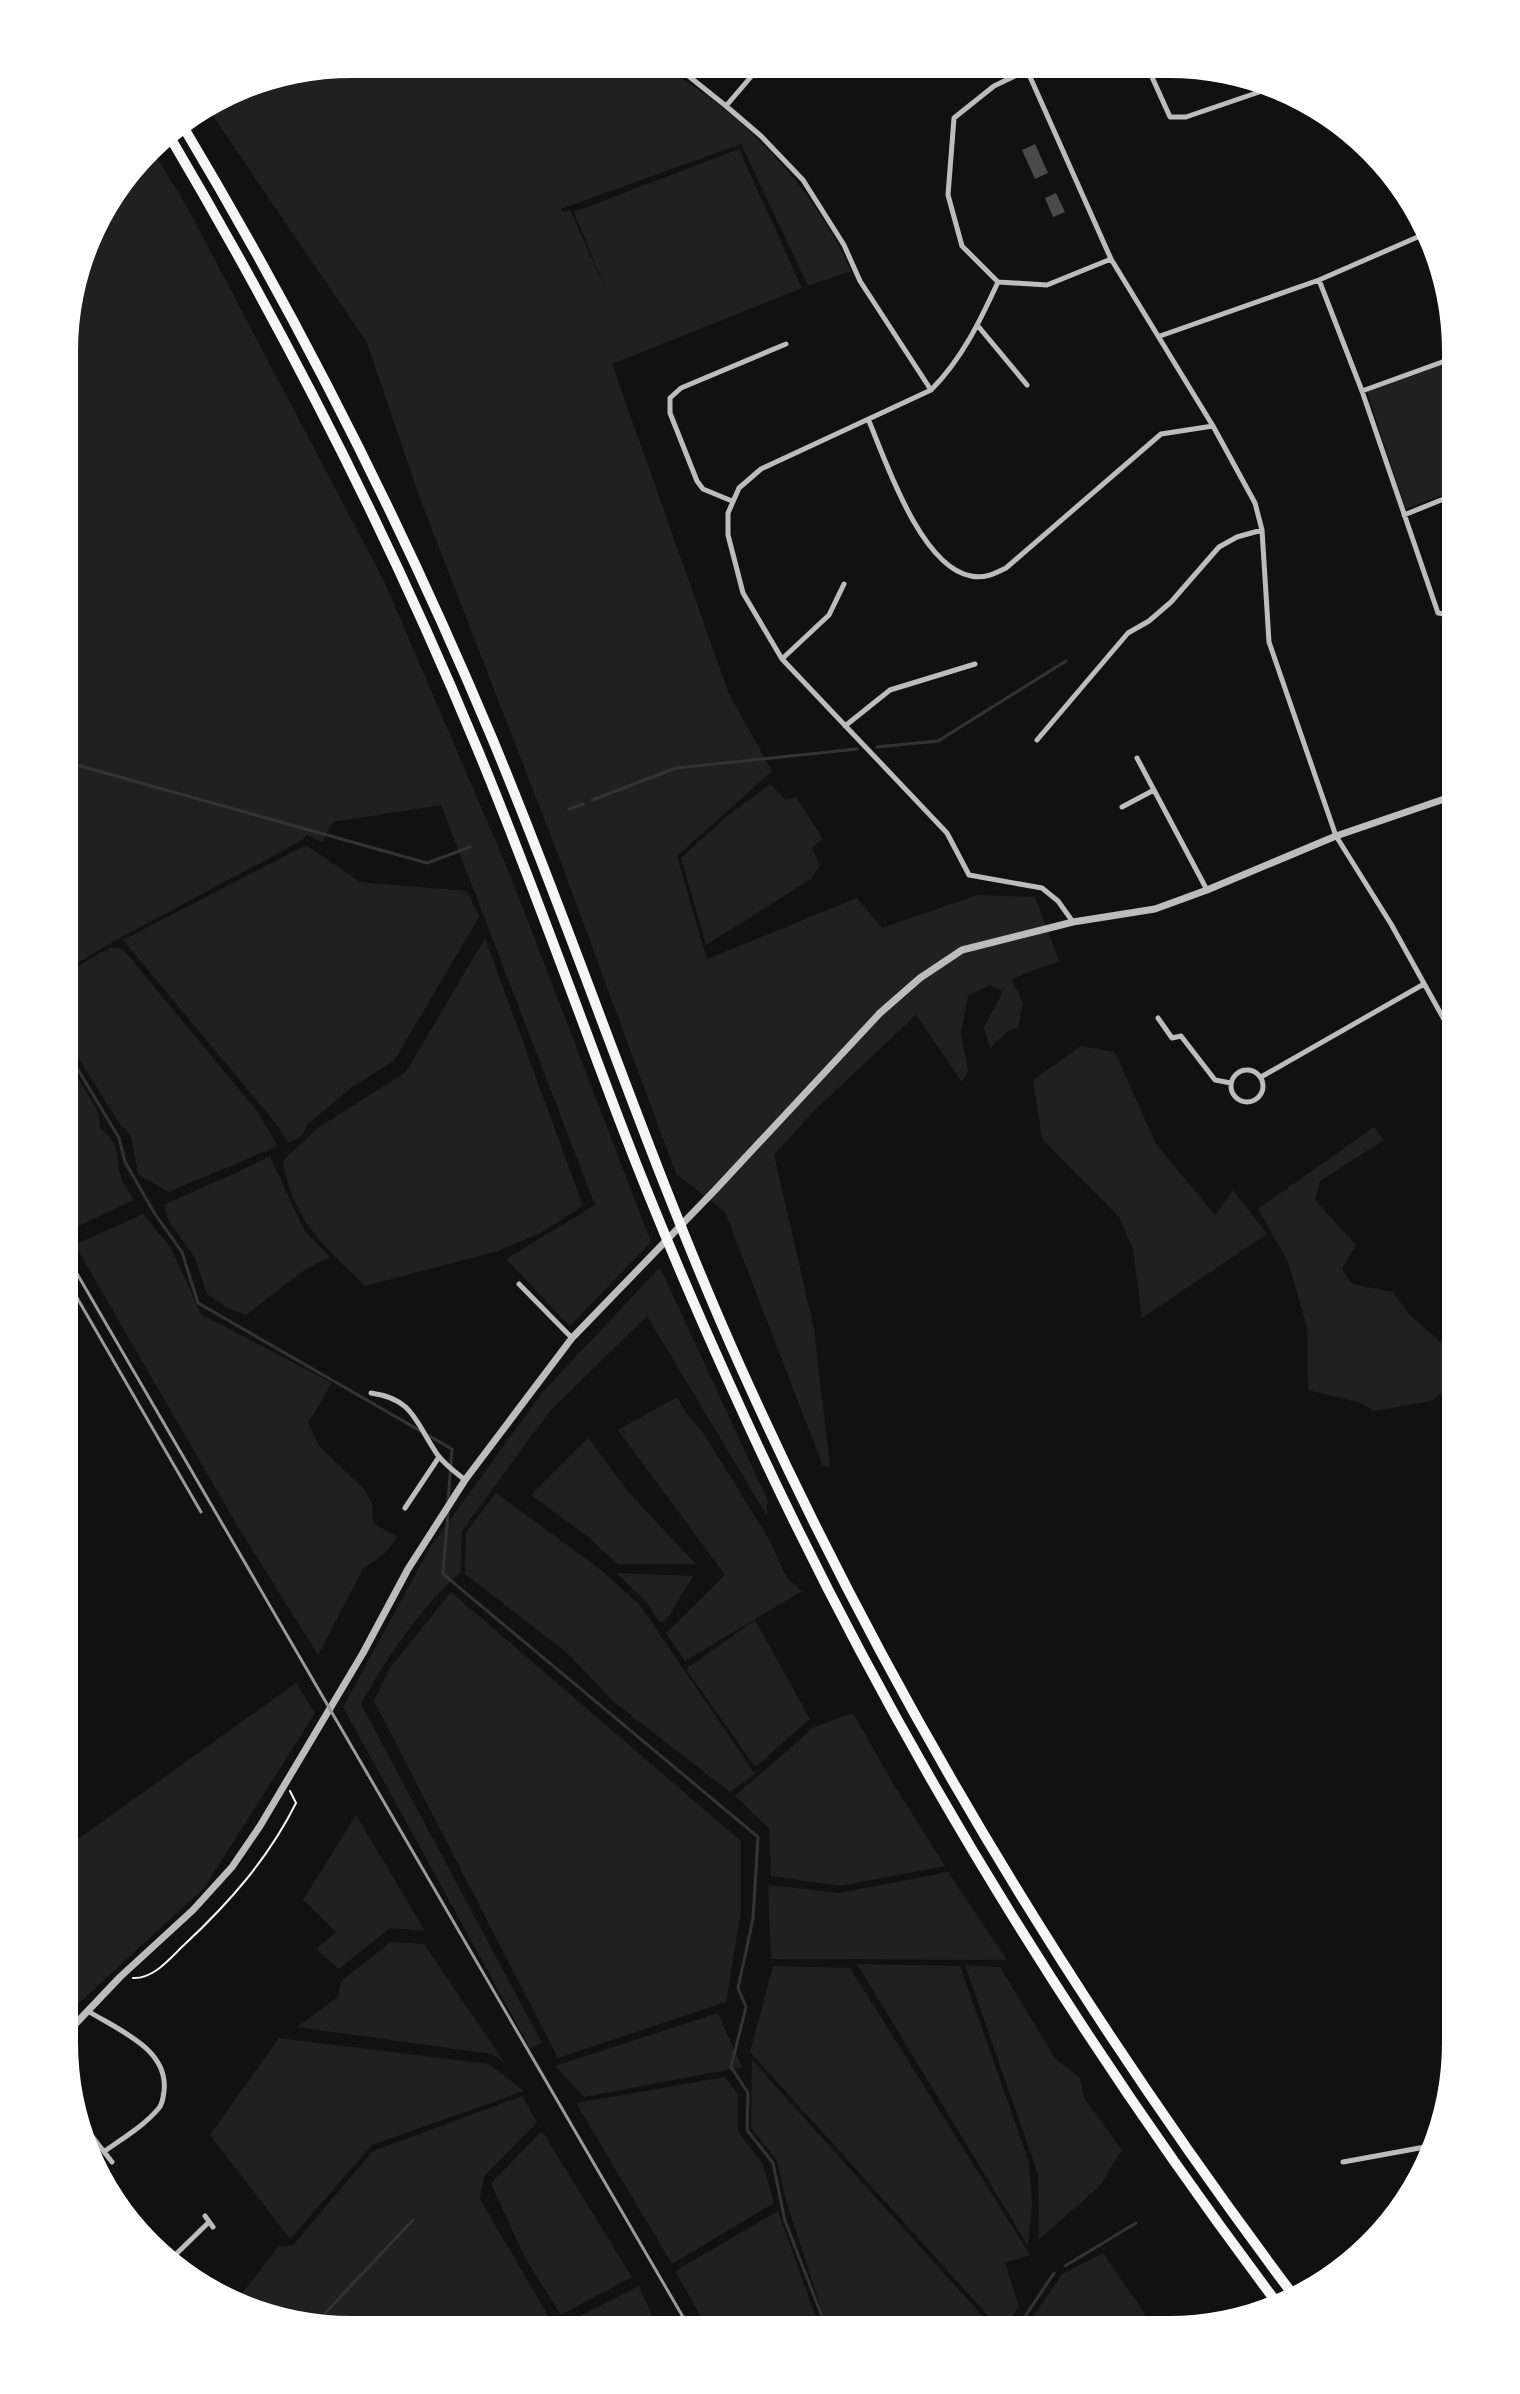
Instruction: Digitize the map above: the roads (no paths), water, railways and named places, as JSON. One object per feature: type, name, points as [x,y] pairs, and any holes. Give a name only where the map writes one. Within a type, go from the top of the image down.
[{"type":"highway","points":[[187,133],[286,308],[410,553],[519,804],[688,1246],[767,1425],[841,1576],[950,1779],[1058,1957],[1173,2131],[1288,2288]]},
{"type":"highway","points":[[174,144],[299,368],[357,481],[427,630],[504,814],[662,1226],[733,1391],[822,1577],[919,1760],[1027,1940],[1139,2112],[1272,2296]]},
{"type":"street","points":[[1007,78],[954,118],[948,195],[962,246],[998,282],[1047,285],[1111,259]]},
{"type":"street","points":[[1029,78],[1111,259],[1160,336],[1255,503],[1262,530],[1269,642],[1336,836],[1391,924],[1442,1015]]},
{"type":"street","points":[[1152,78],[1170,117],[1186,117],[1257,93]]},
{"type":"street","points":[[692,79],[761,136],[803,180],[844,245],[860,281],[931,390]]},
{"type":"street","points":[[726,106],[749,79]]},
{"type":"street","points":[[1160,336],[1319,280],[1417,237]]},
{"type":"street","points":[[1319,280],[1362,391],[1438,613],[1442,614]]},
{"type":"street","points":[[998,282],[978,326],[950,370],[931,390],[761,469],[747,480],[732,501],[726,524],[743,593],[782,659],[947,833],[969,875],[1042,888],[1058,901],[1073,922]]},
{"type":"street","points":[[978,326],[1027,385]]},
{"type":"street","points":[[732,501],[703,489],[697,481],[668,403],[681,388],[786,344]]},
{"type":"street","points":[[1362,391],[1442,362]]},
{"type":"street","points":[[869,421],[900,494],[933,549],[951,568],[968,576],[979,577],[1006,568],[1161,434],[1213,426]]},
{"type":"street","points":[[1404,515],[1442,500]]},
{"type":"street","points":[[1037,740],[1128,633],[1149,621],[1171,602],[1219,547],[1262,530]]},
{"type":"street","points":[[782,659],[829,615],[844,584]]},
{"type":"street","points":[[845,726],[890,690],[975,664]]},
{"type":"street","points":[[1137,758],[1207,890]]},
{"type":"street","points":[[1122,807],[1154,790]]},
{"type":"street","points":[[78,2021],[120,1977],[193,1910],[232,1867],[322,1724],[408,1569],[465,1480],[572,1338],[716,1189],[858,1035],[920,978],[962,950],[1073,922],[1155,909],[1336,836],[1442,800]]},
{"type":"street","points":[[1261,1077],[1424,984]]},
{"type":"street","points":[[1158,1018],[1172,1038],[1181,1036],[1215,1080],[1231,1083]]},
{"type":"street","points":[[1246,1070],[1256,1072],[1261,1077],[1263,1091],[1251,1102],[1236,1098],[1231,1083],[1236,1074],[1246,1070]]},
{"type":"street","points":[[519,1284],[572,1338]]},
{"type":"street","points":[[371,1393],[391,1396],[407,1408],[439,1457],[465,1480]]},
{"type":"street","points":[[405,1508],[439,1457]]},
{"type":"street","points":[[88,2011],[151,2052],[162,2064],[165,2081],[162,2105],[147,2121],[105,2151]]},
{"type":"street","points":[[97,2142],[112,2162]]},
{"type":"street","points":[[1343,2162],[1421,2148]]},
{"type":"street","points":[[177,2253],[209,2221]]},
{"type":"waterway","points":[[877,747],[938,741],[1066,661]]},
{"type":"waterway","points":[[592,800],[676,768],[857,749]]},
{"type":"waterway","points":[[78,765],[427,863],[470,847]]},
{"type":"waterway","points":[[569,809],[583,804]]},
{"type":"waterway","points":[[78,1070],[119,1138],[125,1162],[155,1214],[182,1252],[198,1303],[452,1449],[448,1501]]},
{"type":"waterway","points":[[448,1512],[443,1574],[758,1837],[753,1919],[738,1988],[746,2007],[731,2067],[748,2093],[747,2130],[773,2163],[785,2221],[822,2316]]},
{"type":"waterway","points":[[324,2314],[413,2220]]},
{"type":"waterway","points":[[1065,2266],[1136,2223]]},
{"type":"waterway","points":[[1025,2316],[1054,2273]]},
{"type":"railway","points":[[78,1275],[682,2316]]},
{"type":"railway","points":[[78,1299],[201,1512]]}]
